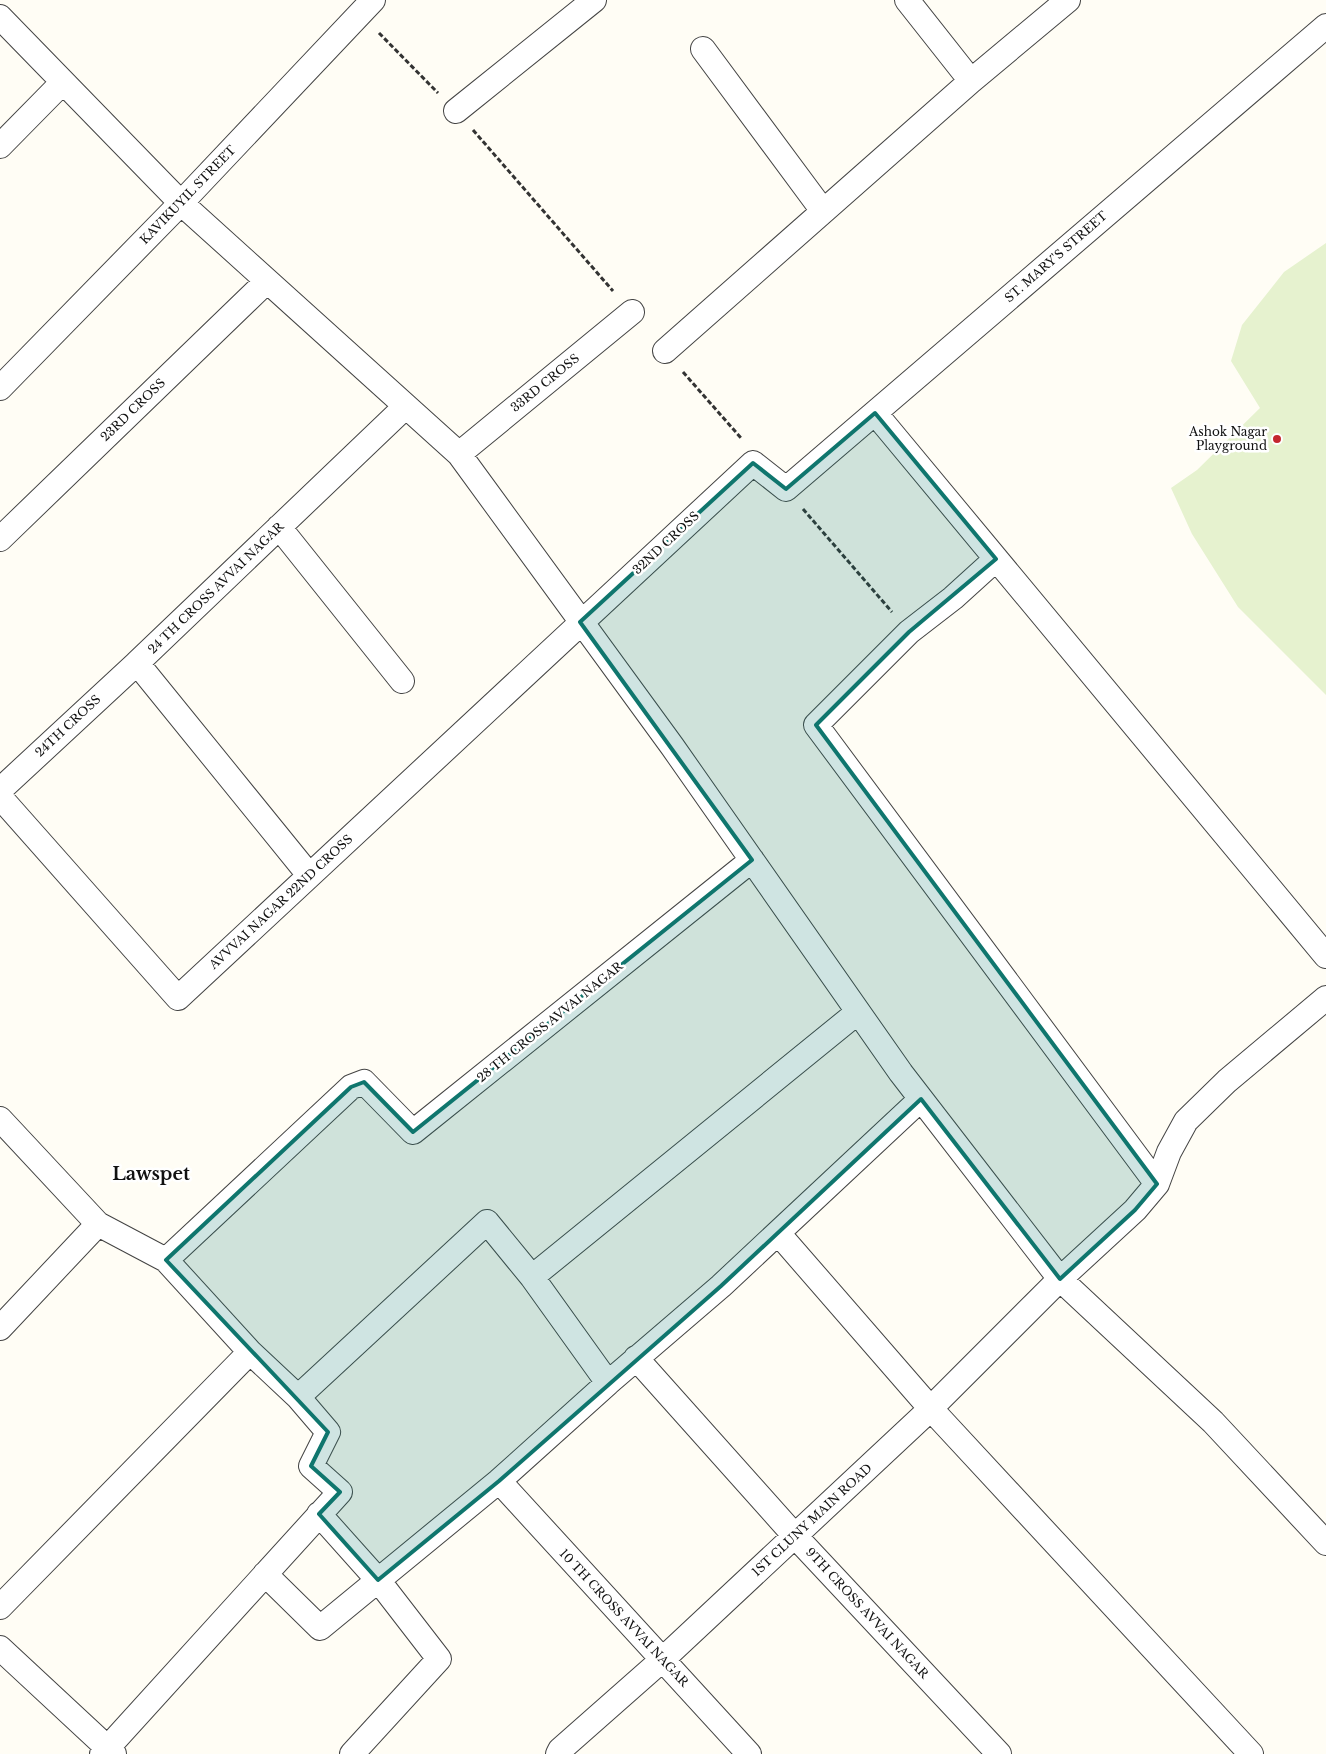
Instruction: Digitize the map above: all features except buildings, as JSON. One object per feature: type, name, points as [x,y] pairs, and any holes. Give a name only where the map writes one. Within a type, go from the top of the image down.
[{"type":"street","name":"KAVIKUYIL STREET","points":[[0,388],[181,203],[373,0]]},
{"type":"street","points":[[456,112],[594,0]]},
{"type":"street","points":[[907,0],[971,81]]},
{"type":"street","points":[[665,351],[971,81],[1068,0]]},
{"type":"street","points":[[0,17],[181,203],[458,454],[672,746],[921,1099],[1060,1279],[1213,1422],[1326,1543]]},
{"type":"street","name":"ST. MARY'S STREET","points":[[753,463],[786,489],[1326,26]]},
{"type":"street","points":[[703,49],[823,211]]},
{"type":"street","points":[[0,146],[63,82]]},
{"type":"street","name":"23RD CROSS","points":[[0,539],[267,281]]},
{"type":"street","name":"33RD CROSS","points":[[458,454],[632,312]]},
{"type":"street","name":"24 TH CROSS AVVAI NAGAR","points":[[309,875],[137,663],[406,406]]},
{"type":"street","points":[[875,413],[1326,956]]},
{"type":"street","name":"32ND CROSS","points":[[580,622],[753,463]]},
{"type":"street","points":[[279,527],[402,680]]},
{"type":"street","points":[[996,560],[953,598],[909,632],[816,725],[1156,1184]]},
{"type":"street","name":"AVVVAI NAGAR 22ND CROSS","points":[[0,797],[178,998],[580,622]]},
{"type":"street","name":"24TH CROSS","points":[[0,790],[137,663]]},
{"type":"street","name":"28 TH CROSS AVVAI NAGAR","points":[[166,1260],[351,1087],[364,1082],[413,1132],[752,860]]},
{"type":"street","name":"1ST CLUNY MAIN ROAD","points":[[558,1754],[560,1750],[662,1660],[931,1409],[1060,1279],[1135,1210],[1156,1184],[1169,1152],[1186,1120],[1227,1081],[1326,998]]},
{"type":"street","points":[[532,1277],[858,1012]]},
{"type":"street","points":[[265,1574],[320,1628],[498,1481],[636,1358],[721,1286],[921,1099]]},
{"type":"street","points":[[0,1119],[98,1224],[166,1260],[250,1352],[298,1397],[328,1432],[311,1466],[340,1492],[108,1752],[0,1648]]},
{"type":"street","points":[[298,1397],[488,1222],[532,1277],[608,1383]]},
{"type":"street","points":[[0,1328],[98,1224]]},
{"type":"street","points":[[778,1233],[931,1409],[1250,1754]]},
{"type":"street","points":[[0,1606],[250,1352]]},
{"type":"street","name":"9TH CROSS AVVAI NAGAR","points":[[636,1358],[795,1536],[999,1754]]},
{"type":"street","name":"10 TH CROSS AVVAI NAGAR","points":[[498,1481],[749,1754]]},
{"type":"street","points":[[319,1514],[378,1580],[438,1659],[352,1754]]},
{"type":"highlighted area","points":[[875,413],[996,559],[909,632],[816,725],[1157,1184],[1135,1210],[1060,1279],[921,1099],[721,1286],[499,1481],[378,1580],[319,1514],[340,1492],[311,1466],[328,1432],[166,1260],[351,1087],[364,1082],[413,1132],[752,860],[580,622],[753,463],[786,489]]},
{"type":"green space","name":"Ashok Nagar Playground","points":[[1326,243],[1326,695],[1238,607],[1192,534],[1171,488],[1197,470],[1260,408],[1231,361],[1242,325],[1284,272]]},
{"type":"place","name":"Ashok Nagar Playground","points":[[1277,439]]},
{"type":"district","name":"Lawspet","points":[[151,1174]]}]
